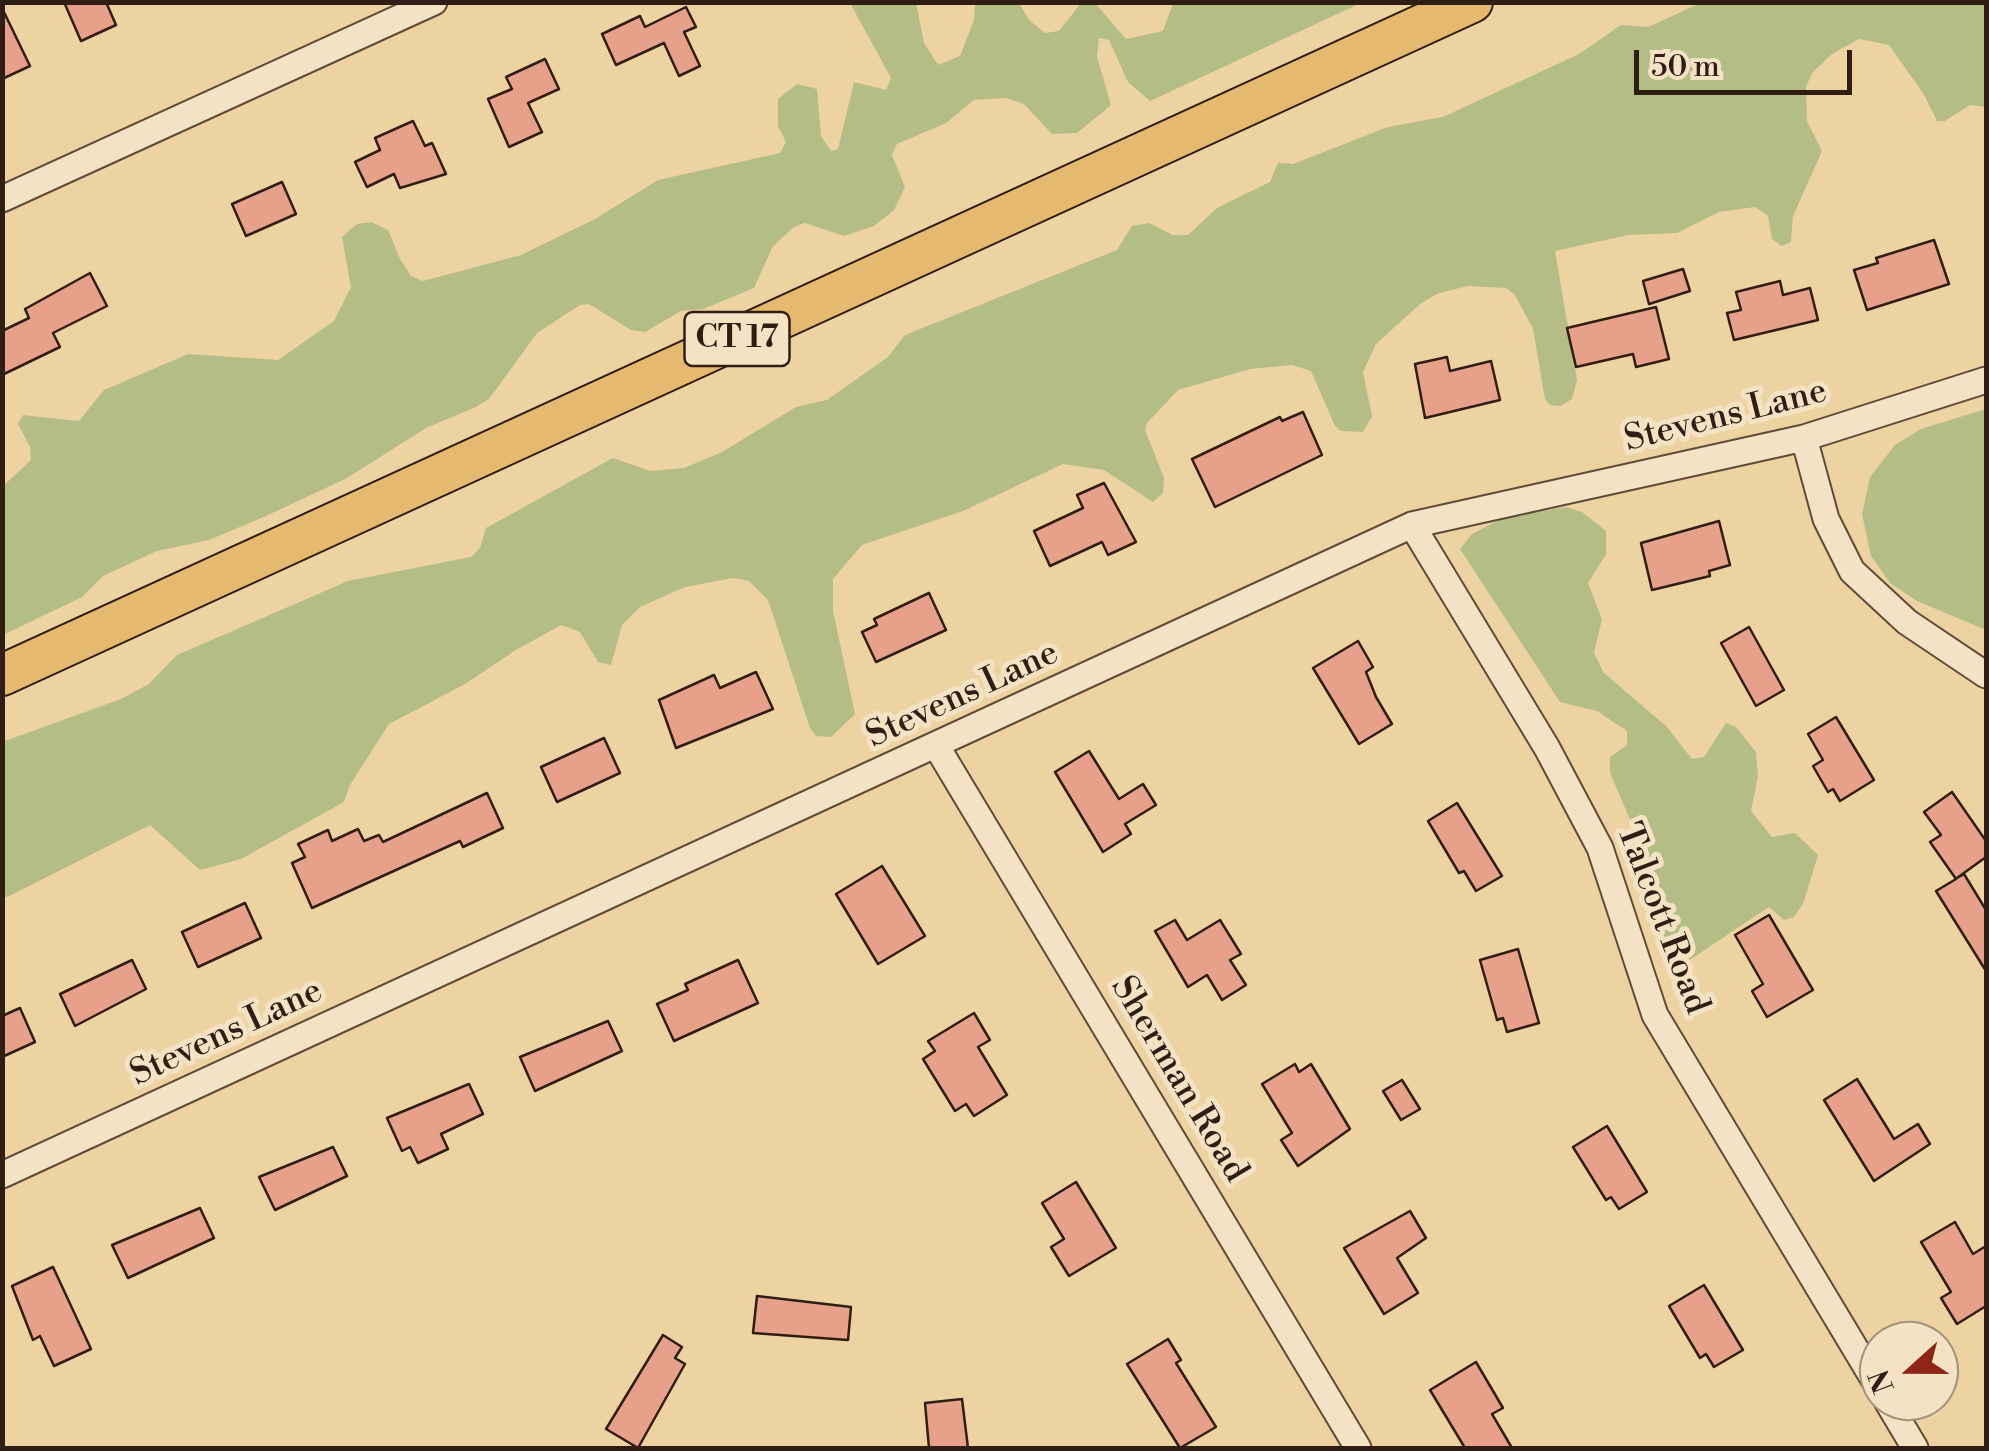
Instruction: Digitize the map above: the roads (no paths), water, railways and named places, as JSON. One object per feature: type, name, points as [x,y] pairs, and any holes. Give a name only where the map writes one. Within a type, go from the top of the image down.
[{"type":"main road","name":"CT 17","points":[[2,675],[1472,2]]},
{"type":"street","points":[[2,199],[434,2]]},
{"type":"street","name":"Stevens Lane","points":[[2,1175],[1412,526],[1804,438],[1986,380]]},
{"type":"street","points":[[1804,438],[1826,519],[1852,571],[1907,622],[1986,675]]},
{"type":"street","name":"Talcott Road","points":[[1412,526],[1547,748],[1600,848],[1655,1015],[1859,1355]]},
{"type":"street","name":"Sherman Road","points":[[937,746],[1358,1448]]},
{"type":"street","points":[[1899,1421],[1916,1448]]}]
